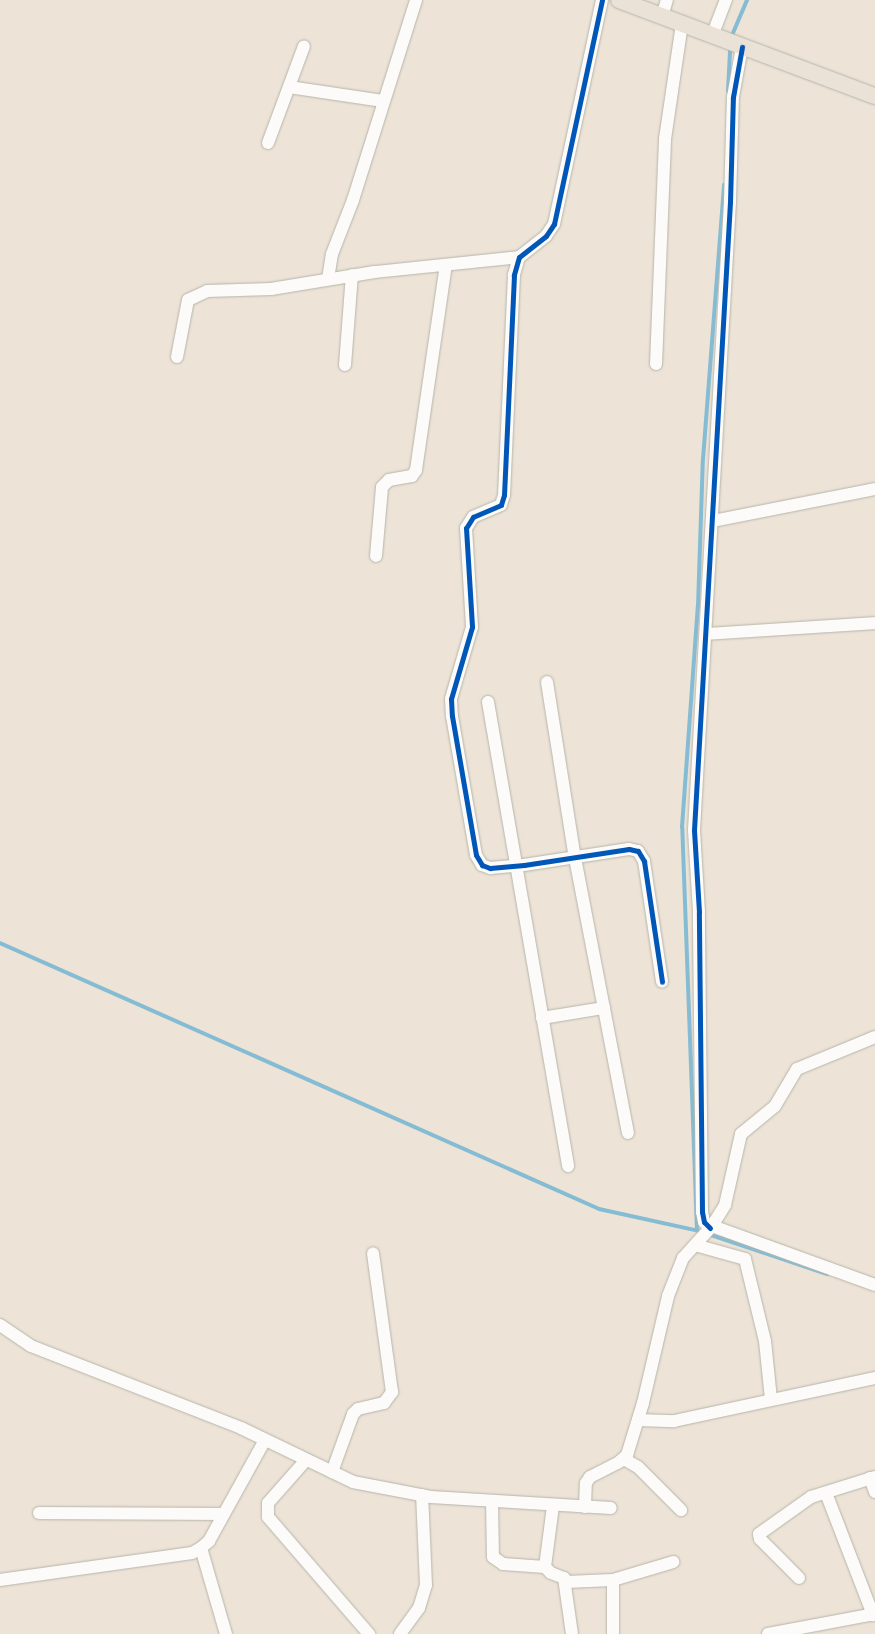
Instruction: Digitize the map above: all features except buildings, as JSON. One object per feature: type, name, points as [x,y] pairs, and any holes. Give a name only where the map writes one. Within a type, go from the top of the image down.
[{"type":"main road","points":[[619,0],[875,96]]},
{"type":"street","points":[[328,278],[332,254],[353,200],[416,0]]},
{"type":"street","points":[[602,0],[554,224],[546,236],[520,257],[514,275],[504,496],[501,505],[473,517],[466,528],[472,627],[451,699],[476,854],[482,865],[490,868],[516,866],[629,849],[642,855],[662,982]]},
{"type":"street","points":[[662,16],[667,0]]},
{"type":"street","points":[[712,36],[726,0]]},
{"type":"street","points":[[656,364],[665,139],[682,24]]},
{"type":"street","points":[[268,143],[304,46]]},
{"type":"street","points":[[705,1234],[702,1212],[699,912],[694,830],[713,521],[733,97],[742,47]]},
{"type":"street","points":[[289,87],[384,101]]},
{"type":"street","points":[[177,357],[183,312],[193,296],[207,291],[271,289],[328,278],[520,257]]},
{"type":"street","points":[[376,556],[382,487],[389,480],[412,476],[416,470],[446,265]]},
{"type":"street","points":[[346,365],[352,276]]},
{"type":"street","points":[[713,521],[875,489]]},
{"type":"street","points":[[706,634],[875,623]]},
{"type":"street","points":[[547,682],[576,858],[628,1133]]},
{"type":"street","points":[[488,702],[568,1166]]},
{"type":"street","points":[[542,1018],[604,1008]]},
{"type":"street","points":[[586,1507],[586,1483],[590,1476],[624,1459],[638,1420],[668,1296],[683,1258],[705,1234],[725,1205],[744,1130],[775,1106],[797,1069],[875,1036]]},
{"type":"street","points":[[705,1234],[875,1285]]},
{"type":"street","points":[[705,1234],[745,1259],[765,1341],[771,1399]]},
{"type":"street","points":[[332,1472],[354,1414],[358,1409],[384,1403],[392,1392],[373,1253]]},
{"type":"street","points":[[0,1325],[31,1346],[265,1440],[353,1482],[422,1495],[553,1506],[611,1508]]},
{"type":"street","points":[[638,1420],[674,1421],[875,1378]]},
{"type":"street","points":[[0,1580],[185,1554],[201,1548],[224,1514],[265,1440]]},
{"type":"street","points":[[624,1459],[638,1466],[682,1510]]},
{"type":"street","points":[[306,1460],[268,1503],[268,1517],[366,1633]]},
{"type":"street","points":[[799,1578],[760,1539],[759,1534],[795,1507],[826,1492],[873,1478],[875,1492]]},
{"type":"street","points":[[768,1634],[874,1614],[826,1492]]},
{"type":"street","points":[[400,1634],[414,1619],[426,1585],[422,1495]]},
{"type":"street","points":[[492,1501],[493,1557],[503,1564],[546,1567],[566,1582],[612,1580],[673,1562]]},
{"type":"street","points":[[546,1567],[553,1506]]},
{"type":"street","points":[[39,1513],[224,1514]]},
{"type":"street","points":[[201,1548],[226,1634]]},
{"type":"street","points":[[612,1580],[613,1634]]},
{"type":"street","points":[[566,1582],[572,1634]]},
{"type":"waterway","points":[[733,33],[747,0]]},
{"type":"waterway","points":[[728,91],[730,51]]},
{"type":"waterway","points":[[697,1230],[682,827],[698,606],[703,459],[724,185]]},
{"type":"waterway","points":[[0,943],[599,1209],[699,1231]]},
{"type":"waterway","points":[[708,1234],[827,1274]]},
{"type":"cycle path","points":[[602,0],[554,224],[546,236],[519,257],[514,275],[504,495],[501,505],[473,517],[466,528],[472,627],[451,699],[452,716],[476,855],[482,865],[490,868],[524,865],[629,849],[638,851],[644,861],[662,982]]},
{"type":"cycle path","points":[[710,1228],[704,1222],[702,1212],[699,912],[694,830],[730,202],[733,97],[742,47]]}]
